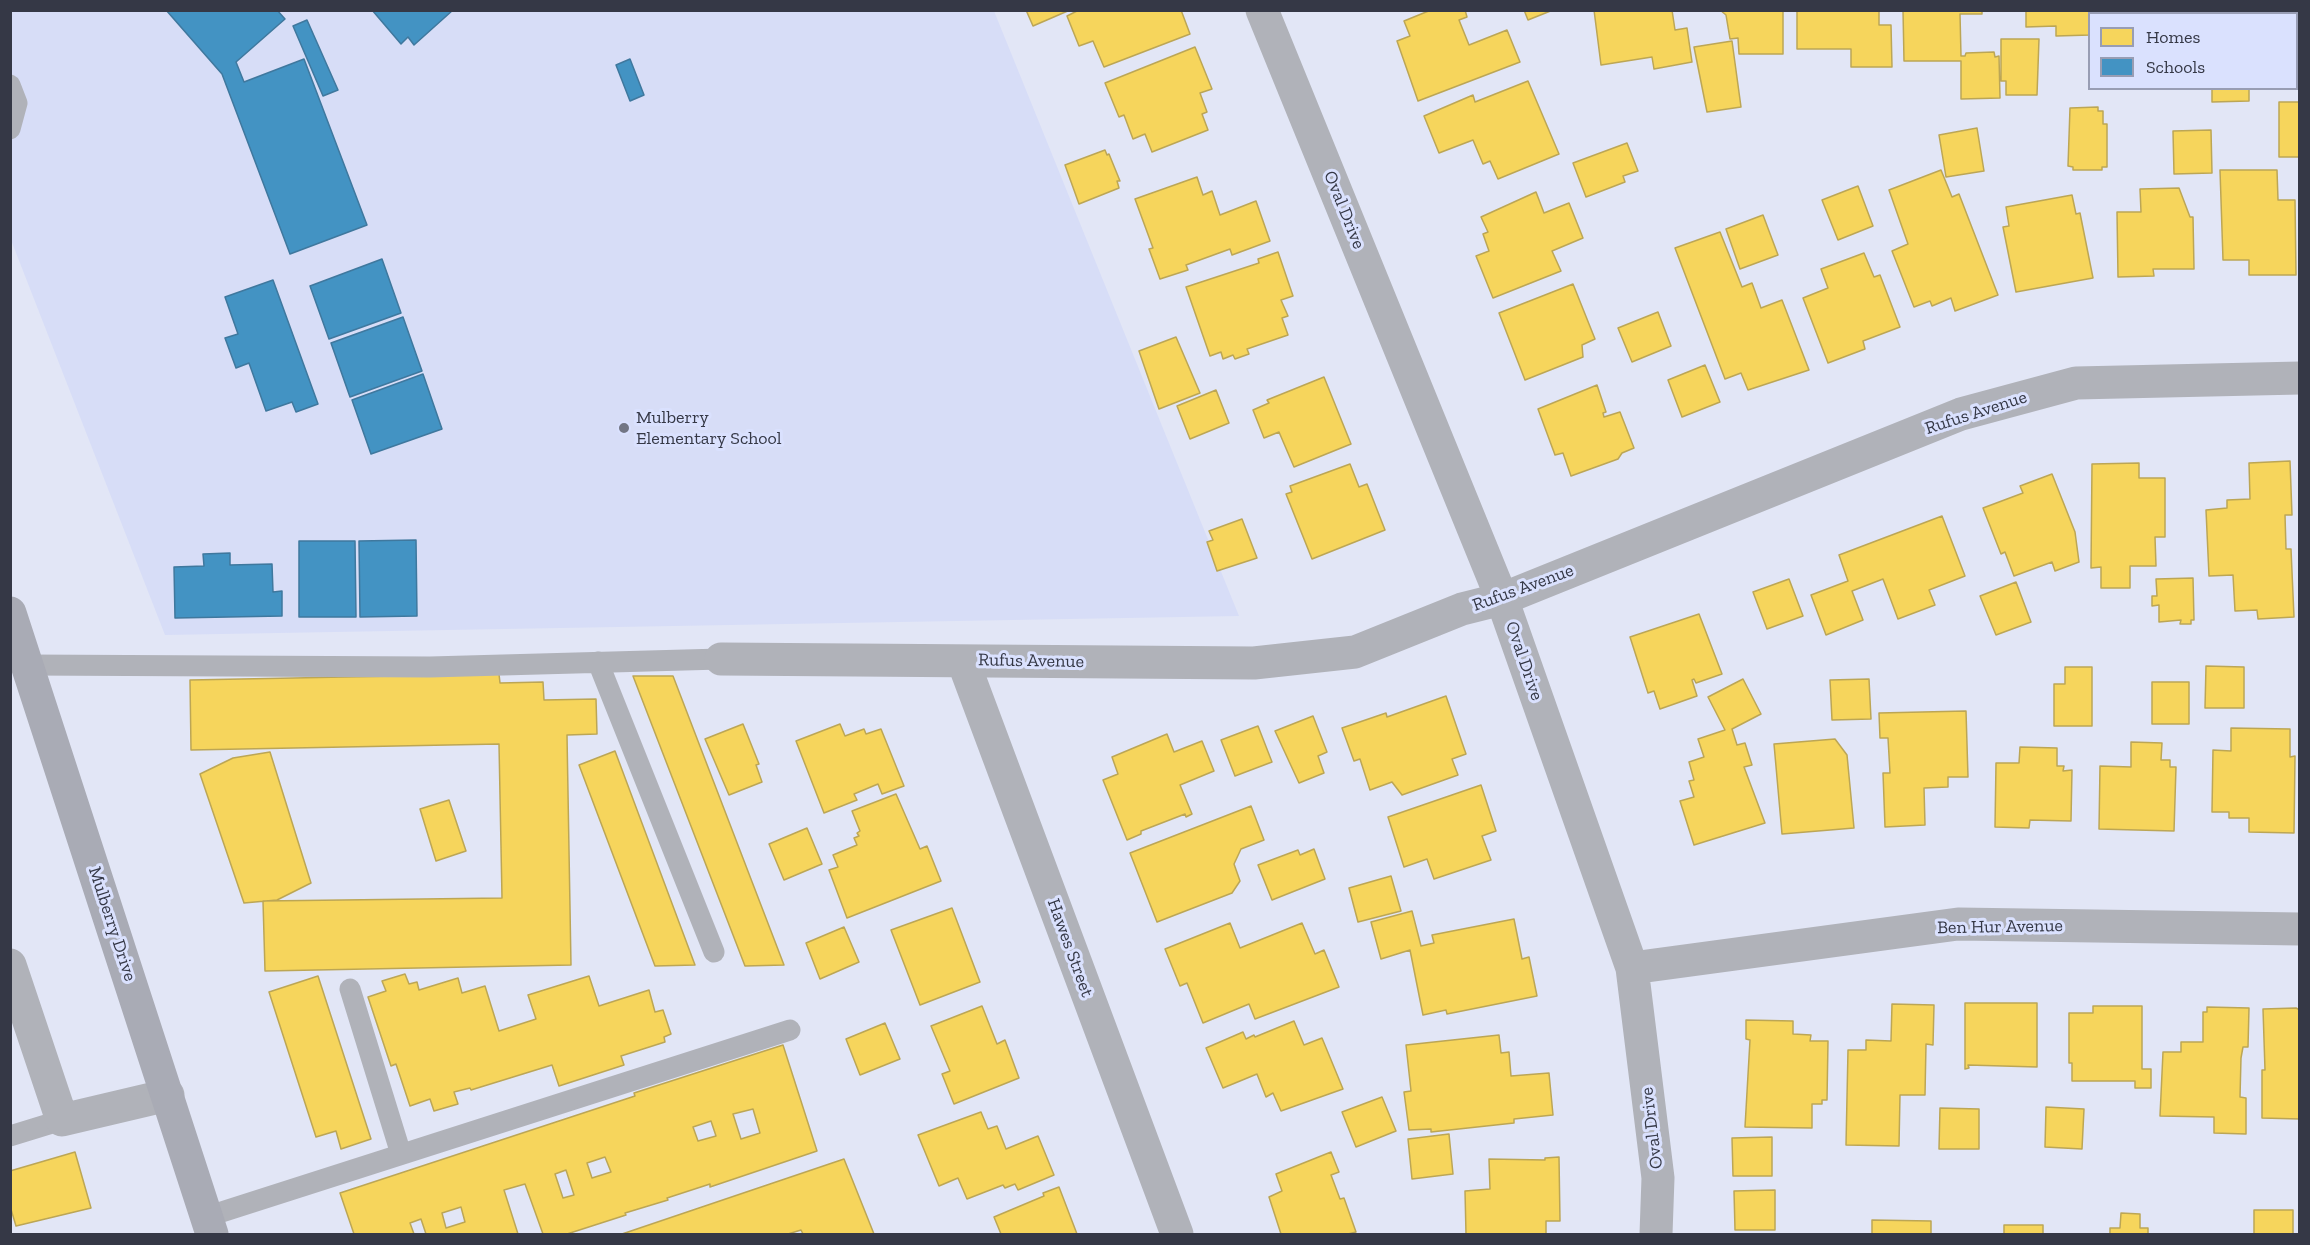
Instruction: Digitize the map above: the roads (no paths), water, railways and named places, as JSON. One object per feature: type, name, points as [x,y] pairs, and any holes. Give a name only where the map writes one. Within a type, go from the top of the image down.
[{"type":"main road","name":"Mulberry Drive","points":[[10,613],[209,1226]]},
{"type":"street","name":"Oval Drive","points":[[1262,10],[1502,599],[1632,968],[1658,1178],[1656,1234]]},
{"type":"street","name":"Rufus Avenue","points":[[721,659],[1254,663],[1355,652],[1462,609],[1502,599],[1961,414],[2076,383],[2300,378]]},
{"type":"street","name":"Hawes Street","points":[[963,661],[1176,1234]]},
{"type":"street","name":"Ben Hur Avenue","points":[[1632,968],[1958,924],[2300,929]]},
{"type":"street","points":[[10,965],[62,1120],[168,1095]]},
{"type":"lane","points":[[10,85],[17,103],[10,129]]},
{"type":"lane","points":[[27,665],[430,667],[721,659]]},
{"type":"lane","points":[[598,662],[714,952]]},
{"type":"lane","points":[[350,989],[401,1154]]},
{"type":"lane","points":[[209,1226],[401,1154],[790,1030]]},
{"type":"lane","points":[[10,1136],[62,1120]]},
{"type":"place","name":"Mulberry Elementary School","points":[[624,428]]}]
